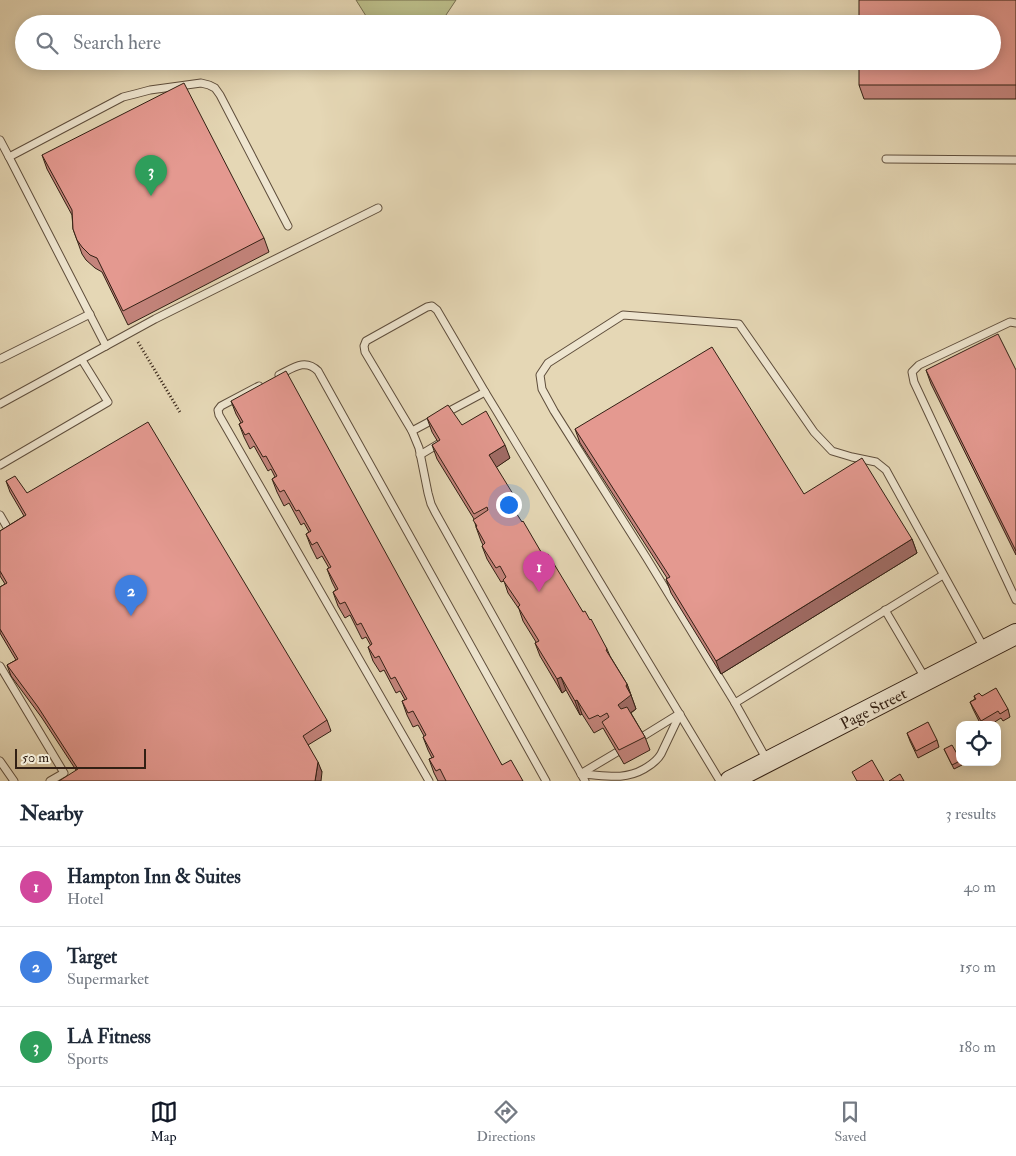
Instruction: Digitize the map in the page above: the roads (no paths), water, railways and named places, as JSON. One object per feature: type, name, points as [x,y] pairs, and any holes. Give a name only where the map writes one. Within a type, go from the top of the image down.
[{"type":"main road","name":"Page Street","points":[[730,781],[1016,634]]},
{"type":"lane","points":[[10,157],[123,97],[150,90],[201,83],[215,88],[220,95],[288,226]]},
{"type":"lane","points":[[0,140],[106,346]]},
{"type":"lane","points":[[886,159],[1016,160]]},
{"type":"lane","points":[[0,404],[156,319],[378,208]]},
{"type":"lane","points":[[585,781],[435,512],[431,504],[420,455],[412,431],[365,352],[364,346],[366,341],[427,307],[432,306],[437,310],[720,781]]},
{"type":"lane","points":[[0,359],[90,314]]},
{"type":"lane","points":[[768,761],[646,557],[542,389],[540,375],[548,363],[623,315],[739,324],[814,432],[832,451],[876,462],[886,470],[985,650]]},
{"type":"lane","points":[[1016,323],[1010,322],[919,365],[912,372],[914,382],[1016,600]]},
{"type":"lane","points":[[0,465],[108,402],[82,360]]},
{"type":"lane","points":[[275,377],[303,364],[314,367],[318,371],[546,781]]},
{"type":"lane","points":[[267,381],[221,406],[218,410],[219,415],[429,781]]},
{"type":"lane","points":[[412,431],[485,392]]},
{"type":"lane","points":[[488,415],[496,410]]},
{"type":"lane","points":[[420,455],[445,440]]},
{"type":"lane","points":[[0,515],[13,537]]},
{"type":"lane","points":[[735,704],[943,575]]},
{"type":"lane","points":[[885,610],[926,680]]},
{"type":"lane","points":[[0,666],[64,773],[50,781]]},
{"type":"lane","points":[[581,774],[680,714]]},
{"type":"lane","points":[[581,774],[627,776],[635,774],[653,764],[658,760],[680,714]]},
{"type":"lane","points":[[0,761],[14,781]]},
{"type":"place","name":"LA Fitness","points":[[151,196]]},
{"type":"place","name":"Hampton Inn & Suites","points":[[539,592]]},
{"type":"place","name":"Target","points":[[131,616]]}]
